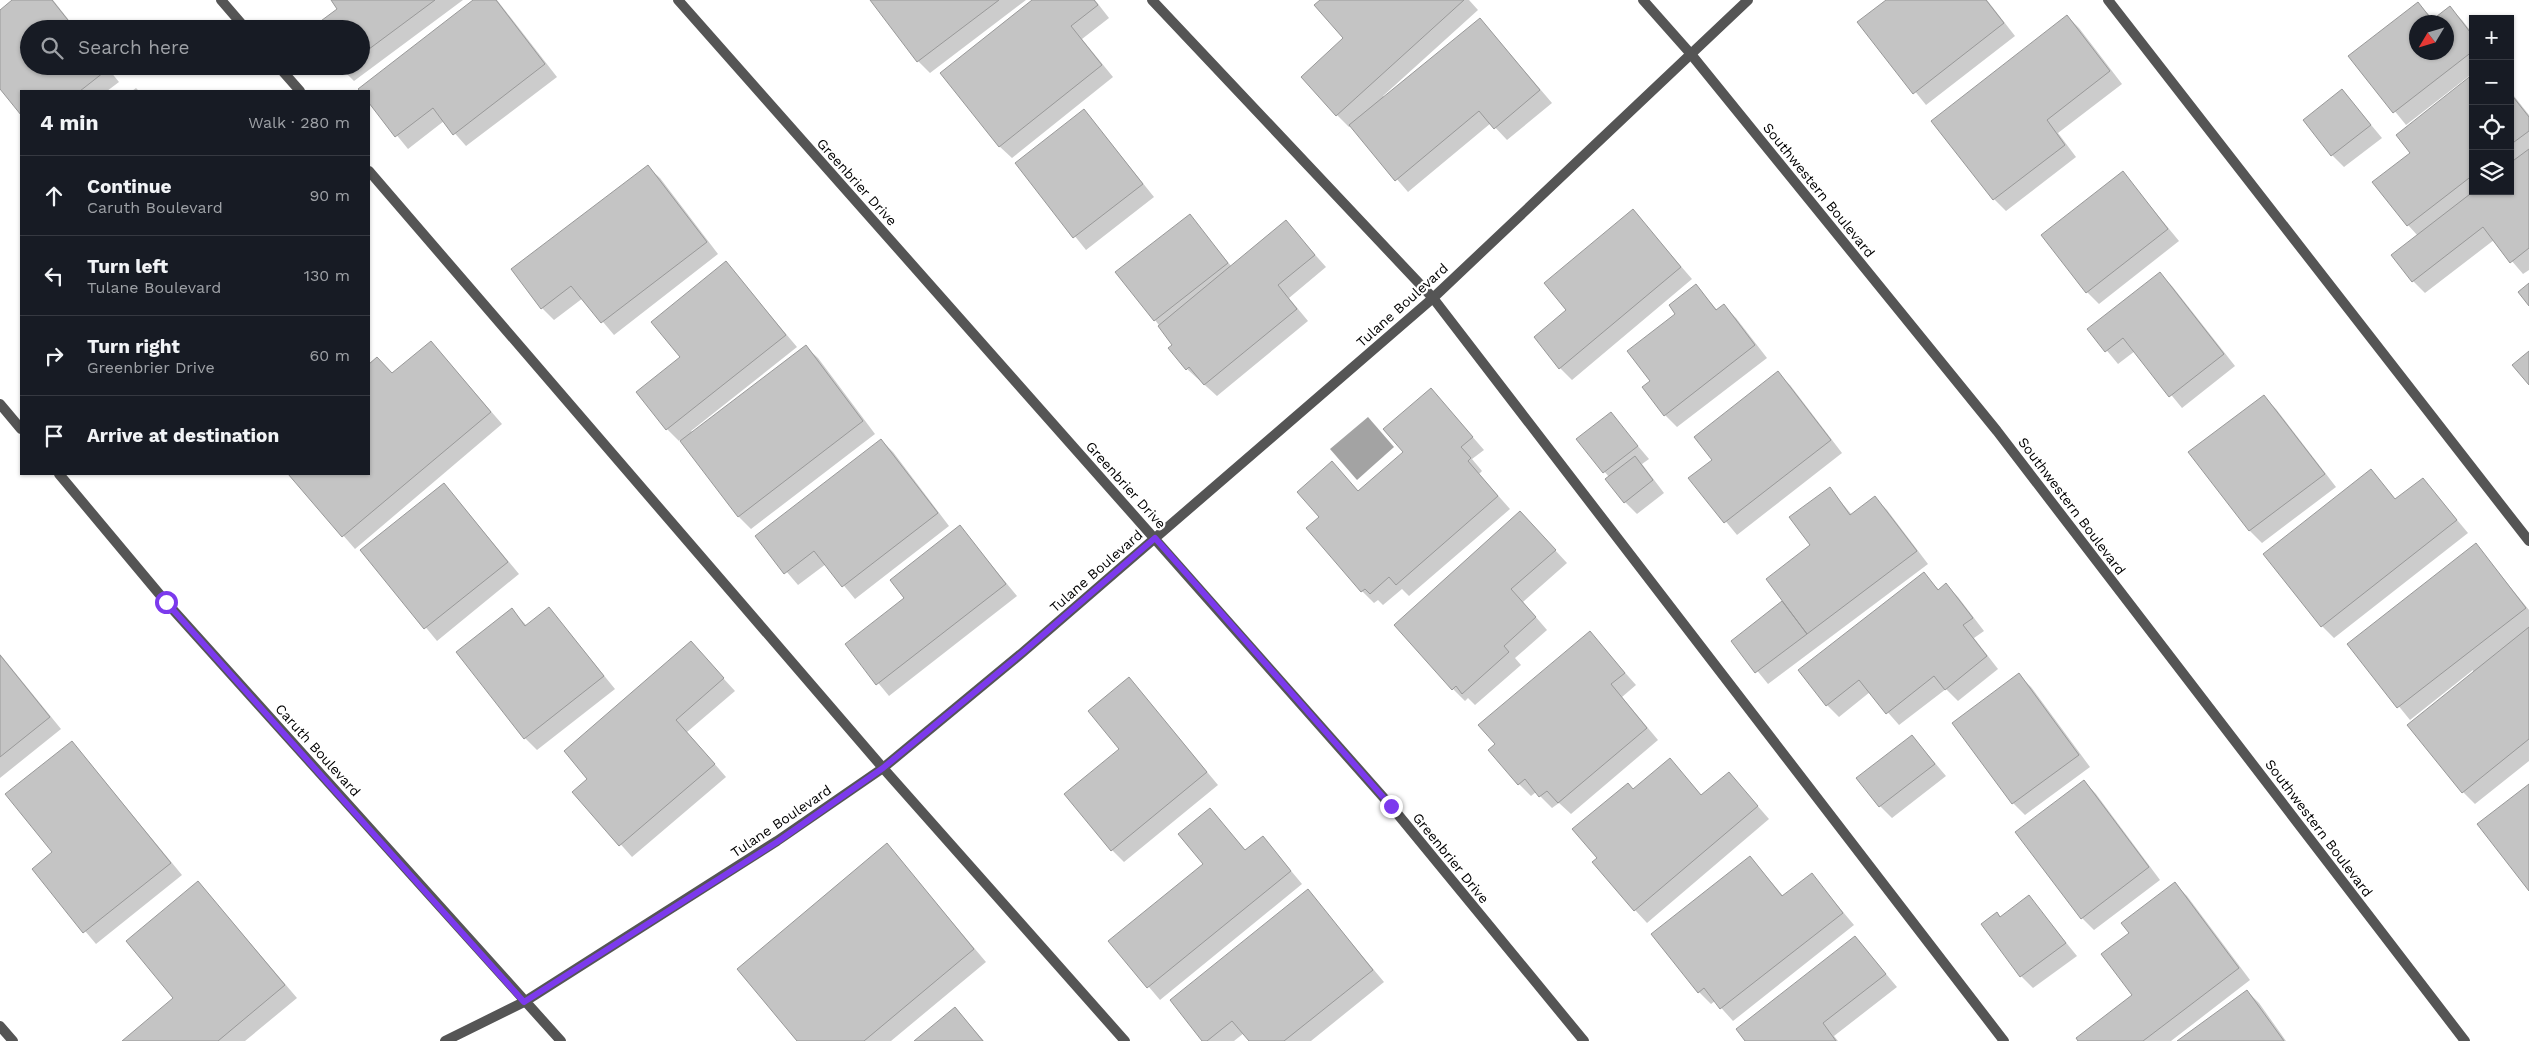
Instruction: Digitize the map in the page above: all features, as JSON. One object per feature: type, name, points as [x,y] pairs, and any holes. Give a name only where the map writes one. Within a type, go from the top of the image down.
[{"type":"street","points":[[221,0],[238,20]]},
{"type":"street","name":"Greenbrier Drive","points":[[678,0],[1391,806],[1584,1041]]},
{"type":"street","points":[[1152,0],[1433,298],[2004,1041]]},
{"type":"street","name":"Southwestern Boulevard","points":[[1643,0],[1690,53],[1997,431],[2465,1041]]},
{"type":"street","name":"Tulane Boulevard","points":[[445,1041],[524,1002],[777,842],[883,768],[1022,653],[1433,298],[1748,0]]},
{"type":"street","points":[[2108,0],[2529,541]]},
{"type":"street","points":[[286,75],[299,90]]},
{"type":"street","points":[[370,172],[883,768],[1125,1041]]},
{"type":"street","points":[[0,404],[20,428]]},
{"type":"street","name":"Caruth Boulevard","points":[[60,475],[166,602],[561,1041]]},
{"type":"street","points":[[0,1026],[13,1041]]},
{"type":"shaded area","points":[[1368,417],[1394,447],[1357,480],[1330,449]]},
{"type":"building","points":[[12,0],[52,0],[68,20],[20,20],[20,75],[100,75],[81,90],[20,90],[20,114],[0,89],[0,10]]},
{"type":"building","points":[[331,0],[435,0],[370,48],[370,20],[322,20],[337,9]]},
{"type":"building","points":[[473,0],[496,0],[545,64],[453,135],[433,108],[395,137],[370,104],[370,90],[358,89]]},
{"type":"building","points":[[870,0],[999,0],[917,62]]},
{"type":"building","points":[[1032,0],[1094,0],[1098,5],[1071,26],[1102,65],[999,147],[940,73]]},
{"type":"building","points":[[1320,0],[1464,0],[1336,116],[1301,77],[1343,38],[1314,5]]},
{"type":"building","points":[[1886,0],[1986,0],[2004,23],[1913,94],[1857,22]]},
{"type":"building","points":[[2418,2],[2428,15],[2409,15],[2409,60],[2454,60],[2454,15],[2438,15],[2450,6],[2469,31],[2469,54],[2393,113],[2348,56]]},
{"type":"building","points":[[2067,15],[2110,71],[2047,120],[2065,145],[1993,200],[1931,121]]},
{"type":"building","points":[[1480,18],[1540,90],[1494,129],[1479,111],[1395,181],[1349,125]]},
{"type":"building","points":[[2469,77],[2469,178],[2407,226],[2372,182],[2410,153],[2396,135]]},
{"type":"building","points":[[2342,89],[2371,125],[2331,156],[2303,120]]},
{"type":"building","points":[[2514,98],[2529,117],[2529,131],[2514,142]]},
{"type":"building","points":[[1084,109],[1143,184],[1073,238],[1015,163]]},
{"type":"building","points":[[2529,149],[2529,248],[2510,263],[2483,227],[2412,282],[2391,255],[2469,195],[2514,195],[2514,160]]},
{"type":"building","points":[[648,165],[707,242],[601,323],[571,286],[541,309],[511,269]]},
{"type":"building","points":[[2123,171],[2168,229],[2086,293],[2041,235]]},
{"type":"building","points":[[1633,209],[1681,267],[1559,369],[1534,337],[1566,310],[1544,283]]},
{"type":"building","points":[[1190,214],[1228,263],[1154,321],[1115,272]]},
{"type":"building","points":[[1286,220],[1315,255],[1278,285],[1297,309],[1204,385],[1189,367],[1186,370],[1168,348],[1172,345],[1158,326]]},
{"type":"building","points":[[726,261],[786,335],[666,430],[636,392],[680,357],[651,322]]},
{"type":"building","points":[[2160,272],[2224,354],[2169,397],[2123,338],[2105,352],[2087,329]]},
{"type":"building","points":[[2529,283],[2529,306],[2518,292]]},
{"type":"building","points":[[1696,284],[1716,310],[1724,304],[1755,345],[1664,416],[1642,387],[1650,381],[1627,351],[1675,314],[1669,305]]},
{"type":"building","points":[[431,341],[491,412],[342,537],[289,475],[370,475],[370,363],[377,357],[392,373]]},
{"type":"building","points":[[806,345],[863,421],[738,517],[680,441]]},
{"type":"building","points":[[2529,351],[2529,385],[2512,365]]},
{"type":"building","points":[[1778,371],[1831,440],[1724,523],[1688,478],[1712,460],[1694,437]]},
{"type":"building","points":[[1431,388],[1473,437],[1461,447],[1471,458],[1468,461],[1498,496],[1396,585],[1389,577],[1370,594],[1365,589],[1361,592],[1306,528],[1319,517],[1297,492],[1332,461],[1358,491],[1403,452],[1383,429]]},
{"type":"building","points":[[2264,395],[2325,474],[2249,531],[2188,452]]},
{"type":"building","points":[[1611,412],[1638,446],[1603,473],[1576,439]]},
{"type":"building","points":[[881,439],[938,513],[842,587],[814,551],[784,574],[755,536]]},
{"type":"building","points":[[1635,456],[1653,480],[1624,503],[1605,479]]},
{"type":"building","points":[[2371,469],[2395,499],[2423,478],[2457,520],[2321,627],[2263,554]]},
{"type":"building","points":[[444,483],[508,562],[424,629],[360,550]]},
{"type":"building","points":[[1830,487],[1850,515],[1875,496],[1917,551],[1807,634],[1766,579],[1810,545],[1789,517]]},
{"type":"building","points":[[1520,511],[1556,550],[1511,589],[1536,617],[1504,646],[1509,652],[1462,694],[1456,686],[1452,690],[1394,625]]},
{"type":"building","points":[[960,525],[1006,584],[876,685],[845,644],[904,598],[890,580]]},
{"type":"building","points":[[2476,543],[2526,608],[2397,708],[2347,644]]},
{"type":"building","points":[[1924,572],[1938,590],[1946,583],[1973,618],[1963,625],[1987,656],[1945,690],[1934,676],[1886,714],[1859,680],[1826,706],[1798,670]]},
{"type":"building","points":[[1782,601],[1807,634],[1755,673],[1731,641]]},
{"type":"building","points":[[549,607],[604,676],[524,739],[456,652],[512,608],[525,626]]},
{"type":"building","points":[[2529,627],[2529,739],[2462,793],[2407,725]]},
{"type":"building","points":[[1590,631],[1625,673],[1611,684],[1647,728],[1558,803],[1547,791],[1539,797],[1525,779],[1518,785],[1488,750],[1495,744],[1478,725]]},
{"type":"building","points":[[691,641],[724,678],[676,720],[715,764],[619,846],[572,792],[587,779],[564,751]]},
{"type":"building","points":[[0,655],[50,717],[0,757]]},
{"type":"building","points":[[2019,673],[2079,755],[2012,804],[1952,723]]},
{"type":"building","points":[[1129,677],[1207,772],[1111,851],[1064,794],[1119,749],[1088,711]]},
{"type":"building","points":[[1912,735],[1935,764],[1879,807],[1856,778]]},
{"type":"building","points":[[72,741],[171,863],[83,933],[32,869],[52,852],[5,794]]},
{"type":"building","points":[[1670,758],[1701,795],[1729,772],[1758,806],[1634,911],[1592,862],[1597,858],[1572,829],[1628,783],[1633,789]]},
{"type":"building","points":[[2084,780],[2149,867],[2081,919],[2015,832]]},
{"type":"building","points":[[2529,784],[2529,891],[2477,824]]},
{"type":"building","points":[[1210,808],[1245,850],[1263,836],[1291,871],[1147,988],[1108,941],[1203,864],[1178,834]]},
{"type":"building","points":[[887,843],[974,949],[864,1041],[797,1041],[737,969]]},
{"type":"building","points":[[1750,856],[1782,896],[1812,873],[1843,913],[1720,1009],[1704,988],[1698,993],[1651,934]]},
{"type":"building","points":[[198,881],[285,985],[218,1041],[122,1041],[173,998],[126,941]]},
{"type":"building","points":[[2175,882],[2239,968],[2143,1041],[2078,1041],[2076,1038],[2132,995],[2101,954],[2129,933],[2121,923]]},
{"type":"building","points":[[1308,889],[1373,970],[1284,1041],[1249,1041],[1232,1021],[1207,1041],[1202,1041],[1170,1000]]},
{"type":"building","points":[[2029,895],[2066,943],[2020,977],[1981,924],[1997,912],[2000,917]]},
{"type":"building","points":[[1855,936],[1886,974],[1823,1023],[1836,1041],[1745,1041],[1736,1029]]},
{"type":"building","points":[[2247,990],[2284,1041],[2177,1041]]},
{"type":"building","points":[[955,1007],[983,1041],[914,1041]]},
{"type":"route","points":[[166,602],[524,1002],[777,842],[883,768],[1022,653],[1155,538],[1391,806]]}]
